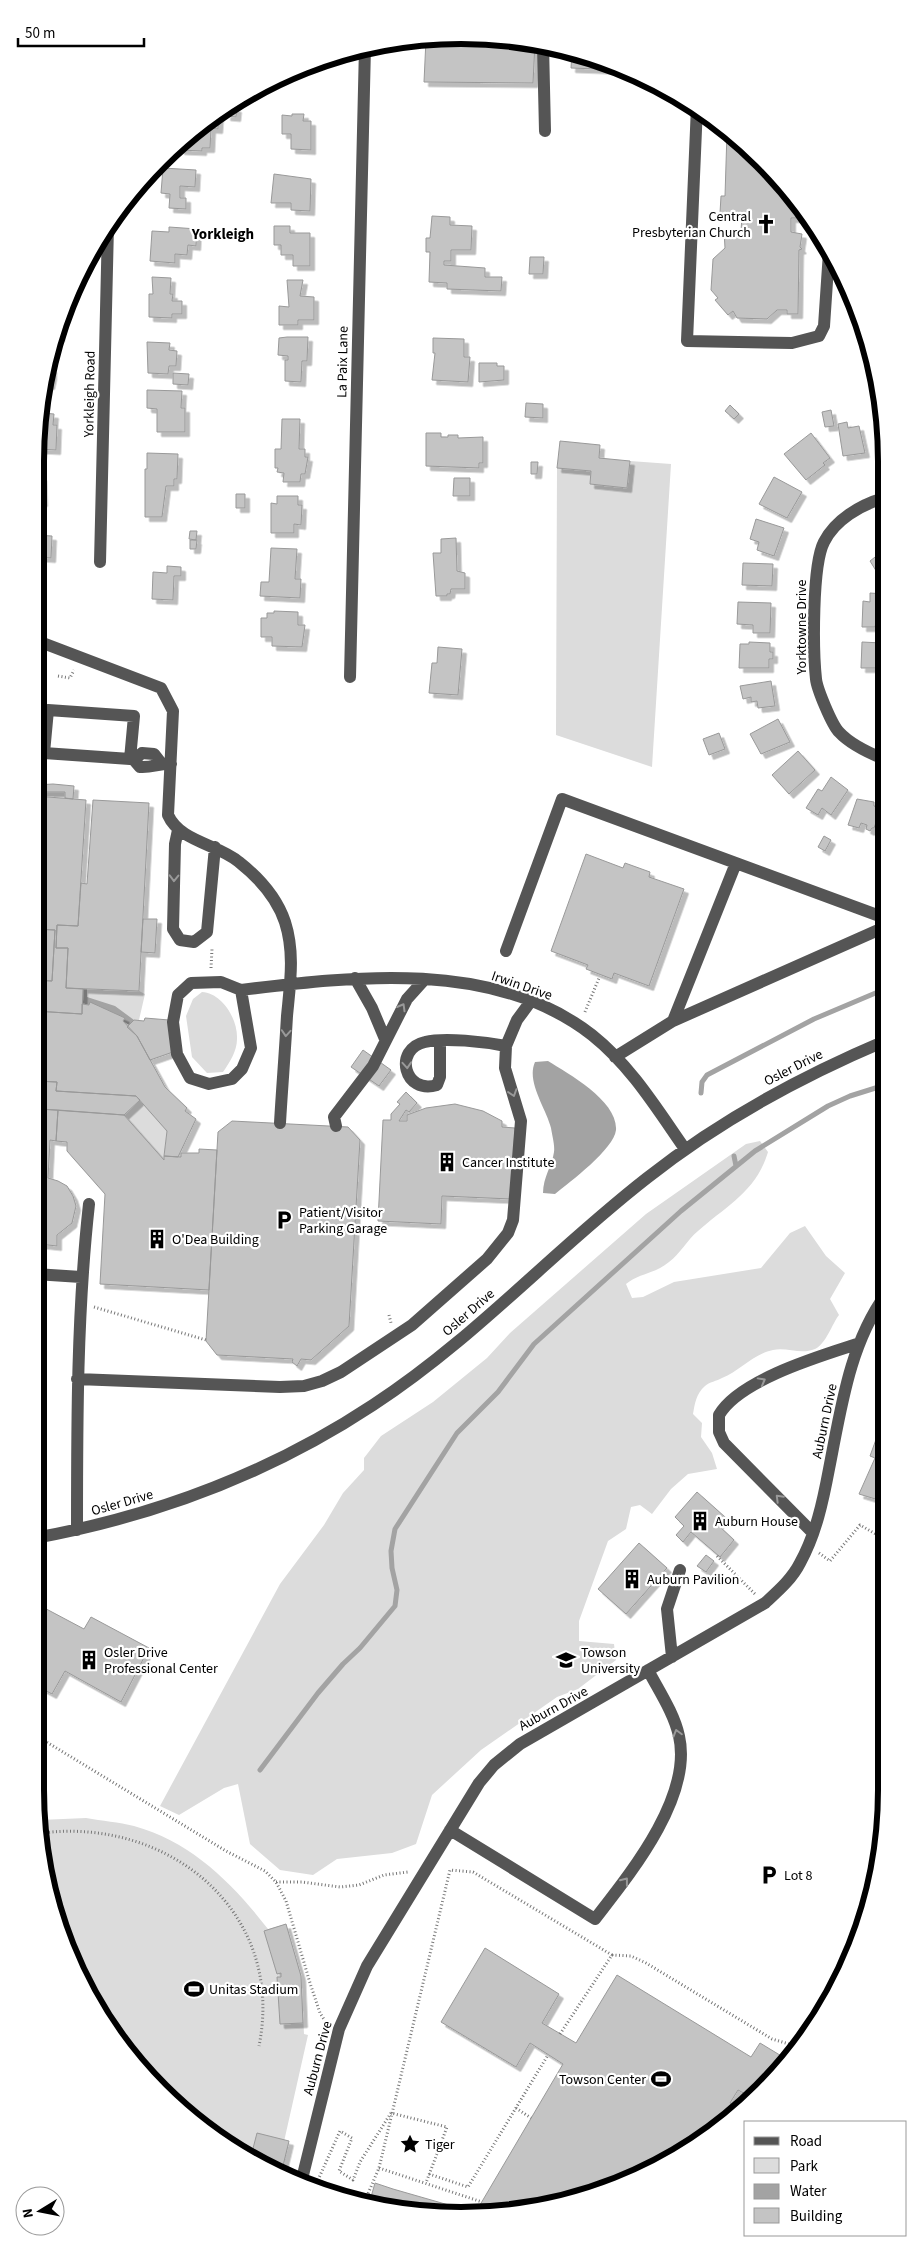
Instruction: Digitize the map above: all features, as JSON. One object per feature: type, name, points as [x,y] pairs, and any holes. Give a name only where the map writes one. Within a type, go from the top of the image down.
[{"type":"street","points":[[543,52],[545,130]]},
{"type":"street","name":"La Paix Lane","points":[[350,677],[365,55]]},
{"type":"street","points":[[697,117],[687,341],[792,344],[819,336],[824,326],[828,263]]},
{"type":"street","name":"Yorkleigh Road","points":[[100,562],[108,239]]},
{"type":"street","name":"Yorktowne Drive","points":[[878,500],[869,502],[850,513],[833,529],[824,542],[818,558],[816,590],[816,681],[838,731],[866,752],[878,757]]},
{"type":"street","points":[[44,643],[161,688],[173,711],[166,763],[168,815],[178,830],[225,851],[256,877],[268,890],[285,921],[292,960],[280,1123]]},
{"type":"street","points":[[132,759],[134,716],[48,710],[44,753],[132,759],[142,753],[154,754],[166,763]]},
{"type":"street","points":[[506,951],[562,799],[878,915]]},
{"type":"street","points":[[178,830],[175,844],[173,929],[180,940],[194,942],[207,932],[215,847]]},
{"type":"street","points":[[673,1021],[736,863]]},
{"type":"street","points":[[615,1057],[673,1021],[878,930]]},
{"type":"street","points":[[355,978],[372,1008],[385,1039]]},
{"type":"street","name":"Irwin Drive","points":[[241,990],[355,978],[425,979],[477,986],[531,1001],[578,1024],[615,1057],[641,1086],[685,1149]]},
{"type":"street","points":[[336,1126],[334,1117],[373,1066],[385,1039],[407,999],[425,979]]},
{"type":"street","points":[[221,982],[241,990],[251,1048],[242,1069],[232,1078],[209,1084],[190,1078],[177,1054],[173,1022],[178,995],[191,983],[221,982]]},
{"type":"street","points":[[77,1379],[271,1387],[304,1386],[322,1381],[341,1372],[406,1329],[495,1249],[508,1233],[513,1220],[520,1158],[521,1121],[505,1068],[506,1046],[517,1020],[531,1001]]},
{"type":"street","points":[[440,1041],[486,1042],[506,1046]]},
{"type":"street","name":"Osler Drive","points":[[44,1536],[77,1530],[149,1511],[214,1488],[308,1444],[366,1410],[454,1344],[608,1210],[685,1149],[739,1113],[790,1084],[878,1044]]},
{"type":"street","points":[[77,1530],[77,1379],[81,1277],[89,1204]]},
{"type":"street","points":[[44,1275],[81,1277]]},
{"type":"street","name":"Auburn Drive","points":[[303,2176],[338,2028],[347,2007],[367,1966],[479,1783],[494,1765],[520,1744],[765,1603],[782,1587],[800,1565],[822,1507],[857,1344],[878,1305]]},
{"type":"street","points":[[811,1538],[724,1443],[719,1432],[719,1415],[732,1399],[764,1379],[857,1344]]},
{"type":"street","points":[[672,1657],[668,1609],[680,1570]]},
{"type":"street","points":[[450,1830],[595,1919],[632,1872],[673,1800],[680,1768],[679,1737],[669,1710],[648,1670]]},
{"type":"path","points":[[58,676],[70,678],[75,667]]},
{"type":"path","points":[[211,968],[212,949]]},
{"type":"path","points":[[585,1012],[599,978]]},
{"type":"path","points":[[91,1306],[206,1340]]},
{"type":"path","points":[[811,1538],[830,1561],[860,1525],[878,1535]]},
{"type":"path","points":[[717,1556],[756,1594]]},
{"type":"path","points":[[44,1740],[226,1851],[265,1871],[276,1882],[286,1901],[310,1983],[320,2013],[327,2024]]},
{"type":"path","points":[[46,1833],[87,1832],[141,1842],[179,1860],[212,1885],[238,1919],[255,1957],[263,2000],[259,2046]]},
{"type":"path","points":[[367,2196],[379,2168],[450,1870],[473,1872],[612,1955],[631,1956],[646,1963],[772,2039],[789,2044],[793,2042]]},
{"type":"path","points":[[276,1882],[302,1882],[340,1887],[359,1885],[384,1875],[408,1872]]},
{"type":"path","points":[[560,2034],[612,1955]]},
{"type":"path","points":[[429,2174],[468,2186],[548,2054]]},
{"type":"path","points":[[516,2108],[530,2118]]},
{"type":"path","points":[[391,2113],[447,2127],[426,2183]]},
{"type":"path","points":[[318,2180],[340,2132],[352,2138],[339,2171],[353,2180],[360,2162],[391,2113]]},
{"type":"path","points":[[379,2168],[482,2202]]},
{"type":"green space","points":[[630,461],[671,464],[652,767],[556,735],[557,468],[591,471],[590,484],[627,488]]},
{"type":"green space","points":[[44,792],[65,792],[65,798],[44,797]]},
{"type":"green space","points":[[83,989],[139,991],[145,994],[139,1020],[134,1020],[129,1025],[123,1021],[125,1018],[90,1003],[89,1005]]},
{"type":"green space","points":[[202,992],[209,993],[222,1002],[235,1023],[237,1031],[236,1048],[223,1072],[207,1073],[192,1057],[186,1016],[193,999]]},
{"type":"green space","points":[[140,1100],[167,1131],[164,1160],[124,1115]]},
{"type":"green space","points":[[760,1141],[768,1152],[763,1166],[748,1188],[694,1235],[677,1255],[664,1266],[626,1284],[632,1298],[643,1297],[674,1282],[761,1268],[790,1233],[805,1226],[826,1256],[845,1273],[830,1299],[839,1315],[826,1338],[815,1349],[804,1351],[778,1349],[766,1352],[729,1375],[707,1385],[700,1392],[696,1399],[693,1414],[702,1423],[701,1437],[712,1453],[717,1469],[688,1474],[671,1489],[652,1514],[640,1505],[631,1507],[626,1529],[608,1541],[579,1621],[579,1641],[614,1644],[616,1660],[578,1689],[557,1697],[481,1750],[432,1795],[416,1844],[392,1853],[337,1859],[313,1875],[280,1870],[250,1844],[238,1784],[224,1788],[179,1815],[160,1806],[280,1584],[324,1525],[343,1493],[364,1470],[364,1458],[381,1436],[433,1402],[487,1358],[510,1333],[646,1214],[746,1144]]},
{"type":"green space","name":"Unitas Stadium","points":[[86,1818],[122,1823],[155,1833],[193,1854],[210,1867],[255,1912],[268,1929],[286,1924],[301,1976],[304,2034],[308,2035],[283,2146],[288,2147],[283,2167],[229,2137],[186,2104],[147,2065],[114,2022],[87,1975],[66,1924],[52,1871],[45,1820]]},
{"type":"water","points":[[83,989],[87,989],[87,997],[115,1006],[134,1020],[129,1025],[123,1021],[125,1018],[90,1003],[89,1005],[82,1004]]},
{"type":"water","points":[[548,1061],[579,1081],[601,1099],[615,1119],[616,1130],[608,1146],[600,1155],[555,1194],[543,1193],[544,1182],[553,1157],[554,1146],[549,1120],[533,1078],[535,1062]]},
{"type":"building","points":[[488,45],[535,51],[533,83],[424,82],[426,46]]},
{"type":"building","points":[[572,59],[603,69],[571,68]]},
{"type":"building","points":[[237,109],[236,117],[226,116]]},
{"type":"building","points":[[292,114],[304,114],[303,121],[311,121],[311,150],[291,149],[291,134],[282,134],[282,115],[292,116]]},
{"type":"building","points":[[219,122],[218,129],[209,129]]},
{"type":"building","points":[[211,129],[210,148],[202,148],[202,151],[183,150],[207,130]]},
{"type":"building","name":"Central Presbyterian Church","points":[[727,140],[775,186],[797,214],[797,218],[791,218],[791,232],[802,234],[800,247],[802,249],[799,250],[798,314],[787,314],[787,310],[777,310],[767,319],[737,318],[733,311],[728,315],[715,300],[718,298],[711,290],[713,259],[725,248],[724,231],[741,231],[742,216],[720,213],[721,196],[725,196]]},
{"type":"building","points":[[164,168],[196,170],[195,187],[180,186],[180,198],[186,198],[186,209],[169,208],[170,194],[161,193]]},
{"type":"building","points":[[274,174],[311,179],[310,211],[291,210],[291,203],[271,203]]},
{"type":"building","points":[[432,216],[450,217],[450,225],[472,226],[471,250],[451,250],[451,261],[444,261],[444,265],[485,268],[485,277],[502,277],[501,291],[447,289],[447,283],[429,282],[430,252],[426,252],[426,238],[430,238]]},
{"type":"building","points":[[274,226],[290,226],[290,233],[310,233],[310,266],[293,266],[293,255],[281,255],[281,245],[274,245]]},
{"type":"building","points":[[169,227],[197,229],[196,246],[188,245],[187,255],[175,254],[175,263],[150,261],[152,231],[169,232]]},
{"type":"building","points":[[530,257],[544,257],[543,274],[529,274]]},
{"type":"building","points":[[152,277],[171,278],[170,294],[173,294],[172,301],[182,301],[182,314],[172,314],[172,318],[149,317],[149,294],[153,294]]},
{"type":"building","points":[[287,280],[303,280],[300,296],[314,297],[314,320],[298,320],[298,325],[279,325],[279,306],[289,307]]},
{"type":"building","points":[[308,337],[307,361],[302,361],[301,382],[285,381],[285,360],[288,360],[288,356],[278,355],[279,338]]},
{"type":"building","points":[[433,338],[464,339],[464,357],[470,357],[468,382],[432,380],[435,353],[433,353]]},
{"type":"building","points":[[147,342],[170,343],[169,350],[177,351],[176,366],[169,366],[168,374],[148,373]]},
{"type":"building","points":[[479,363],[497,363],[497,366],[504,366],[504,380],[479,382]]},
{"type":"building","points":[[173,373],[189,374],[188,385],[173,384]]},
{"type":"building","points":[[147,390],[182,391],[181,408],[185,408],[185,432],[157,432],[157,409],[147,408]]},
{"type":"building","points":[[526,403],[543,404],[543,418],[525,417]]},
{"type":"building","points":[[730,405],[739,414],[734,419],[725,411]]},
{"type":"building","points":[[831,410],[834,426],[825,427],[822,412]]},
{"type":"building","points":[[47,413],[54,414],[53,425],[57,425],[56,450],[44,449]]},
{"type":"building","points":[[282,419],[300,419],[299,449],[305,449],[305,457],[308,457],[305,474],[301,474],[300,482],[283,482],[284,473],[277,472],[278,468],[275,468],[275,449],[281,449]]},
{"type":"building","points":[[847,422],[848,428],[859,426],[865,453],[843,456],[838,424]]},
{"type":"building","points":[[426,433],[441,433],[441,437],[458,435],[458,438],[483,437],[483,463],[479,463],[479,468],[426,466]]},
{"type":"building","points":[[811,433],[830,458],[823,463],[825,465],[806,480],[784,454]]},
{"type":"building","points":[[560,441],[600,445],[599,458],[630,461],[627,488],[590,484],[591,471],[557,468]]},
{"type":"building","points":[[147,453],[178,454],[177,479],[174,479],[174,486],[166,486],[162,517],[145,517]]},
{"type":"building","points":[[531,462],[538,462],[537,474],[531,474]]},
{"type":"building","points":[[774,477],[802,492],[787,518],[759,504]]},
{"type":"building","points":[[454,478],[470,478],[470,496],[453,496]]},
{"type":"building","points":[[236,494],[245,494],[245,508],[236,508]]},
{"type":"building","points":[[277,496],[298,496],[298,505],[302,505],[301,525],[294,524],[294,533],[271,533],[271,503],[277,504]]},
{"type":"building","points":[[756,519],[784,528],[774,556],[757,550],[759,542],[750,539]]},
{"type":"building","points":[[190,531],[197,531],[196,540],[189,539]]},
{"type":"building","points":[[44,536],[52,536],[51,558],[44,558]]},
{"type":"building","points":[[456,538],[457,571],[465,573],[465,589],[451,589],[450,594],[447,594],[447,596],[436,596],[433,553],[441,553],[441,539]]},
{"type":"building","points":[[190,540],[197,540],[196,549],[190,549]]},
{"type":"building","points":[[271,548],[297,549],[295,579],[301,579],[300,598],[260,596],[261,582],[269,582]]},
{"type":"building","points":[[878,555],[878,574],[870,561]]},
{"type":"building","points":[[743,563],[773,564],[772,586],[742,585]]},
{"type":"building","points":[[167,566],[181,567],[181,576],[174,576],[173,600],[152,599],[153,572],[167,573]]},
{"type":"building","points":[[870,593],[878,594],[878,623],[876,623],[875,627],[862,627],[863,601],[870,602]]},
{"type":"building","points":[[738,602],[771,603],[770,633],[753,633],[753,625],[737,624]]},
{"type":"building","points":[[274,611],[298,612],[298,625],[305,625],[302,647],[272,646],[272,637],[261,637],[261,618],[267,618],[267,613],[274,613]]},
{"type":"building","points":[[749,642],[770,643],[770,652],[773,652],[773,659],[769,659],[769,668],[739,668],[740,644],[749,644]]},
{"type":"building","points":[[862,642],[878,643],[878,668],[861,668]]},
{"type":"building","points":[[438,647],[462,649],[458,695],[429,693],[432,663],[437,663]]},
{"type":"building","points":[[771,681],[775,706],[758,708],[757,701],[751,702],[751,697],[743,699],[740,686]]},
{"type":"building","points":[[778,719],[790,742],[761,754],[750,734]]},
{"type":"building","points":[[719,733],[725,749],[709,755],[703,739]]},
{"type":"building","points":[[798,751],[815,770],[789,794],[772,775]]},
{"type":"building","points":[[831,777],[848,790],[831,815],[822,808],[818,815],[806,808],[818,789],[822,791]]},
{"type":"building","points":[[44,785],[74,786],[73,799],[65,798],[65,792],[44,792]]},
{"type":"building","points":[[44,797],[86,800],[78,926],[57,925],[56,948],[68,948],[66,988],[83,989],[82,1014],[44,1012],[44,981],[52,981],[55,930],[44,929]]},
{"type":"building","points":[[857,799],[874,802],[874,806],[878,808],[878,817],[874,828],[870,831],[866,829],[867,825],[861,823],[859,828],[848,825]]},
{"type":"building","points":[[93,800],[149,803],[139,991],[66,988],[68,948],[56,948],[57,925],[78,926],[81,883],[87,884]]},
{"type":"building","points":[[824,836],[831,840],[825,851],[818,847]]},
{"type":"building","points":[[586,854],[623,868],[625,863],[650,872],[649,877],[684,889],[649,986],[614,973],[612,979],[586,969],[588,965],[551,951]]},
{"type":"building","points":[[143,919],[157,919],[155,953],[141,952]]},
{"type":"building","points":[[44,929],[55,930],[52,981],[44,981]]},
{"type":"building","points":[[90,1002],[125,1018],[123,1021],[137,1036],[165,1087],[187,1108],[185,1111],[196,1119],[178,1157],[164,1156],[167,1131],[136,1096],[56,1091],[57,1082],[44,1081],[44,1012],[82,1014],[82,1004],[89,1005]]},
{"type":"building","points":[[145,1018],[169,1020],[173,1052],[150,1060],[137,1036],[127,1027],[134,1020],[144,1021]]},
{"type":"building","points":[[363,1050],[391,1070],[379,1086],[351,1067]]},
{"type":"building","points":[[44,1081],[57,1082],[56,1091],[136,1096],[140,1100],[124,1115],[44,1109]]},
{"type":"building","name":"Cancer Institute","points":[[406,1092],[417,1103],[409,1112],[406,1110],[399,1121],[407,1121],[407,1115],[426,1108],[455,1104],[483,1111],[502,1121],[502,1127],[515,1128],[511,1199],[442,1196],[441,1224],[378,1221],[383,1120],[391,1120],[391,1114],[400,1104],[397,1102]]},
{"type":"building","points":[[44,1109],[58,1110],[56,1141],[50,1140],[48,1178],[67,1186],[76,1206],[72,1223],[57,1235],[57,1246],[44,1245]]},
{"type":"building","name":"O'Dea Building","points":[[58,1110],[124,1115],[164,1160],[164,1156],[181,1157],[181,1153],[199,1153],[199,1149],[217,1150],[209,1290],[100,1284],[105,1194],[67,1151],[67,1142],[56,1141]]},
{"type":"building","name":"Patient/Visitor Parking Garage","points":[[232,1121],[348,1127],[360,1140],[349,1326],[311,1360],[301,1359],[297,1366],[292,1362],[293,1359],[217,1355],[206,1341],[218,1132]]},
{"type":"building","points":[[878,1434],[878,1500],[859,1494],[875,1458],[870,1456]]},
{"type":"building","name":"Auburn House","points":[[697,1492],[725,1517],[718,1525],[734,1540],[720,1557],[691,1532],[683,1542],[676,1535],[684,1526],[675,1517]]},
{"type":"building","name":"Auburn Pavilion","points":[[639,1543],[667,1568],[626,1614],[598,1589]]},
{"type":"building","points":[[706,1555],[714,1561],[706,1572],[697,1566]]},
{"type":"building","name":"Osler Drive Professional Center","points":[[44,1608],[84,1629],[91,1617],[149,1648],[121,1702],[65,1671],[52,1694],[44,1690]]},
{"type":"building","points":[[286,1924],[301,1976],[303,2023],[280,2024],[277,1977],[281,1977],[281,1973],[277,1974],[264,1931]]},
{"type":"building","name":"Towson Center","points":[[485,1948],[559,1994],[542,2023],[576,2043],[617,1975],[751,2057],[760,2043],[782,2056],[746,2094],[738,2090],[730,2103],[734,2106],[715,2121],[693,2137],[646,2164],[595,2185],[569,2193],[515,2204],[479,2206],[563,2064],[530,2043],[516,2067],[441,2022]]},
{"type":"building","points":[[257,2133],[289,2141],[283,2167],[252,2151]]},
{"type":"building","points":[[375,2183],[455,2207],[407,2204],[371,2197]]},
{"type":"waterway","points":[[701,1093],[702,1082],[707,1075],[814,1019],[878,992]]},
{"type":"waterway","points":[[260,1770],[318,1693],[343,1664],[360,1648],[395,1606],[397,1590],[392,1568],[391,1551],[395,1529],[457,1433],[498,1392],[534,1344],[681,1211],[755,1151],[828,1106],[850,1096],[878,1087]]},
{"type":"waterway","points":[[734,1156],[736,1166]]},
{"type":"place","name":"Central Presbyterian Church","points":[[766,224]]},
{"type":"place","name":"Cancer Institute","points":[[447,1162]]},
{"type":"place","name":"Patient/Visitor Parking Garage","points":[[284,1220]]},
{"type":"place","name":"O'Dea Building","points":[[157,1239]]},
{"type":"place","name":"Auburn House","points":[[700,1521]]},
{"type":"place","name":"Auburn Pavilion","points":[[632,1579]]},
{"type":"place","name":"Osler Drive Professional Center","points":[[89,1660]]},
{"type":"place","name":"Towson University","points":[[566,1660]]},
{"type":"place","name":"Lot 8","points":[[769,1875]]},
{"type":"place","name":"Unitas Stadium","points":[[194,1989]]},
{"type":"place","name":"Towson Center","points":[[661,2079]]},
{"type":"place","name":"Tiger","points":[[410,2144]]},
{"type":"district","name":"Yorkleigh","points":[[223,234]]}]
